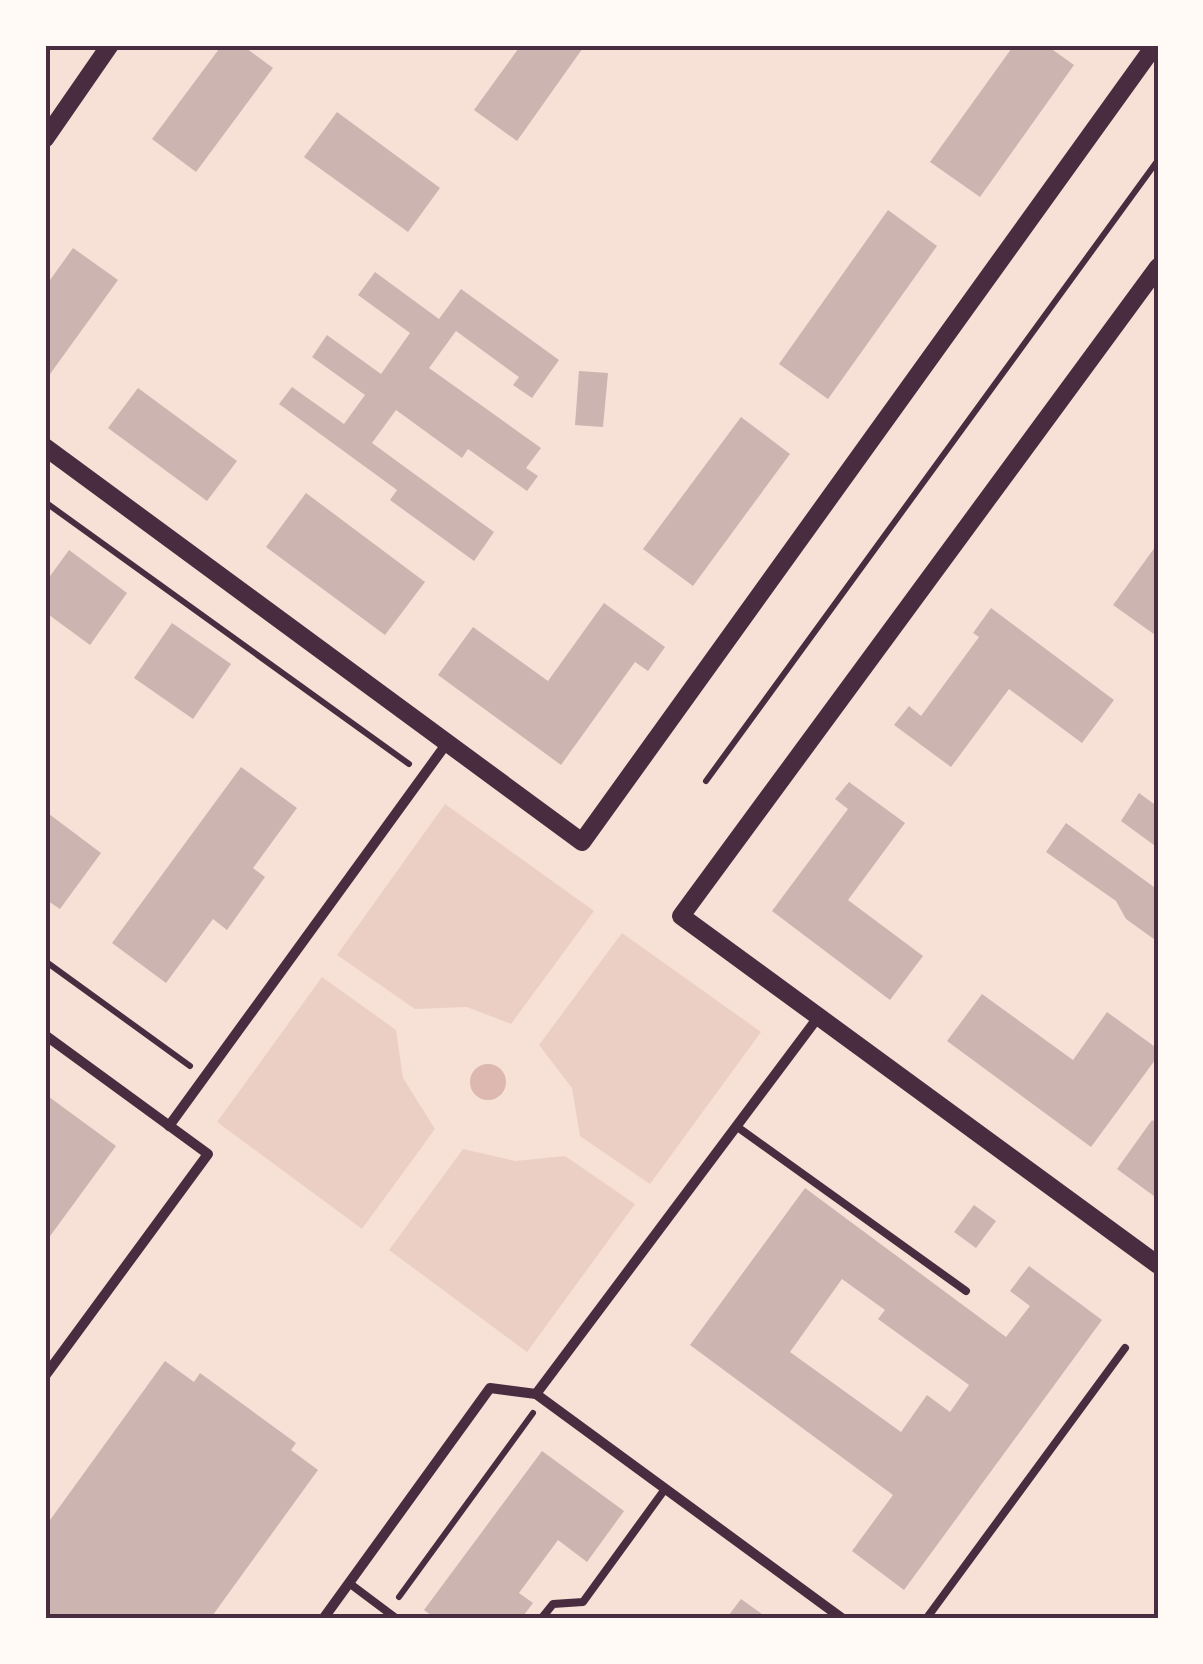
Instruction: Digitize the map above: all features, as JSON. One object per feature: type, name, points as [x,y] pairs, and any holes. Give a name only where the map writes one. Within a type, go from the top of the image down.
[{"type":"street","points":[[45,139],[110,45]]},
{"type":"street","points":[[45,448],[582,842],[1155,45]]},
{"type":"street","points":[[1158,267],[681,916],[1158,1266]]},
{"type":"street","points":[[168,1126],[447,744]]},
{"type":"street","points":[[539,1397],[819,1016]]},
{"type":"street","points":[[46,1038],[208,1154],[46,1372]]},
{"type":"street","points":[[322,1619],[490,1388],[539,1397],[843,1619]]},
{"type":"lane","points":[[736,1126],[966,1292]]},
{"type":"lane","points":[[926,1619],[1125,1348]]},
{"type":"lane","points":[[541,1619],[552,1604],[583,1602],[664,1489]]},
{"type":"lane","points":[[349,1583],[397,1619]]},
{"type":"path","points":[[706,782],[1158,160]]},
{"type":"path","points":[[45,502],[424,775]]},
{"type":"path","points":[[45,961],[204,1077]]},
{"type":"path","points":[[388,1612],[539,1397]]},
{"type":"shaded area","points":[[445,804],[594,911],[511,1024],[467,1007],[415,1009],[337,955]]},
{"type":"shaded area","points":[[622,933],[761,1032],[650,1184],[580,1136],[572,1088],[539,1045]]},
{"type":"shaded area","points":[[322,977],[396,1030],[403,1078],[435,1129],[362,1229],[217,1122]]},
{"type":"shaded area","points":[[488,1064],[500,1070],[506,1082],[500,1094],[488,1100],[476,1094],[470,1082],[476,1070]]},
{"type":"shaded area","points":[[463,1149],[515,1161],[565,1156],[635,1204],[527,1352],[389,1250]]},
{"type":"building","points":[[222,45],[242,45],[273,68],[196,172],[152,139]]},
{"type":"building","points":[[521,45],[585,45],[517,141],[474,110]]},
{"type":"building","points":[[1014,45],[1046,45],[1074,65],[980,197],[930,162]]},
{"type":"building","points":[[337,112],[440,188],[408,232],[304,157]]},
{"type":"building","points":[[888,210],[937,246],[828,399],[779,364]]},
{"type":"building","points":[[73,248],[118,280],[45,381],[45,287]]},
{"type":"building","points":[[375,272],[439,319],[461,289],[559,360],[532,398],[513,385],[519,377],[456,331],[429,368],[541,448],[526,468],[538,476],[527,491],[468,449],[462,458],[396,410],[372,443],[494,532],[474,561],[390,500],[397,490],[279,404],[292,387],[344,424],[365,395],[312,357],[327,335],[381,374],[410,333],[358,295]]},
{"type":"building","points":[[579,371],[608,373],[603,427],[575,425]]},
{"type":"building","points":[[138,388],[237,461],[207,501],[108,428]]},
{"type":"building","points":[[741,417],[790,454],[693,586],[643,549]]},
{"type":"building","points":[[306,493],[425,582],[385,635],[266,547]]},
{"type":"building","points":[[1158,543],[1158,637],[1113,605]]},
{"type":"building","points":[[69,550],[127,593],[90,645],[45,612],[45,583]]},
{"type":"building","points":[[604,603],[665,647],[648,671],[635,662],[561,765],[438,675],[473,627],[548,681]]},
{"type":"building","points":[[991,608],[1114,700],[1082,743],[1009,689],[951,767],[894,725],[909,706],[921,716],[979,637],[973,633]]},
{"type":"building","points":[[172,623],[231,664],[193,719],[134,678]]},
{"type":"building","points":[[241,767],[297,808],[253,868],[265,877],[227,930],[213,919],[166,983],[112,943]]},
{"type":"building","points":[[849,782],[905,823],[848,900],[923,956],[890,1000],[772,911],[848,809],[835,799]]},
{"type":"building","points":[[1139,793],[1158,807],[1158,848],[1121,821]]},
{"type":"building","points":[[45,811],[101,853],[60,909],[45,899]]},
{"type":"building","points":[[1066,823],[1158,890],[1158,942],[1126,919],[1116,901],[1046,852]]},
{"type":"building","points":[[982,994],[1073,1060],[1107,1012],[1158,1049],[1158,1056],[1091,1147],[947,1041]]},
{"type":"building","points":[[45,1094],[116,1146],[45,1243]]},
{"type":"building","points":[[1152,1120],[1158,1124],[1158,1199],[1117,1169]]},
{"type":"building","points":[[805,1188],[1006,1337],[1030,1306],[1010,1291],[1029,1266],[1102,1320],[904,1590],[852,1551],[893,1495],[690,1345]],"holes":[[[842,1279],[885,1310],[878,1319],[969,1385],[950,1412],[927,1395],[901,1432],[790,1352]]]},
{"type":"building","points":[[974,1205],[996,1221],[976,1248],[954,1232]]},
{"type":"building","points":[[165,1361],[194,1382],[200,1373],[296,1443],[291,1450],[318,1470],[210,1619],[45,1619],[45,1527]]},
{"type":"building","points":[[542,1451],[624,1511],[587,1562],[558,1540],[519,1593],[533,1603],[521,1619],[436,1619],[424,1610]]},
{"type":"building","points":[[741,1599],[769,1619],[726,1619]]}]
